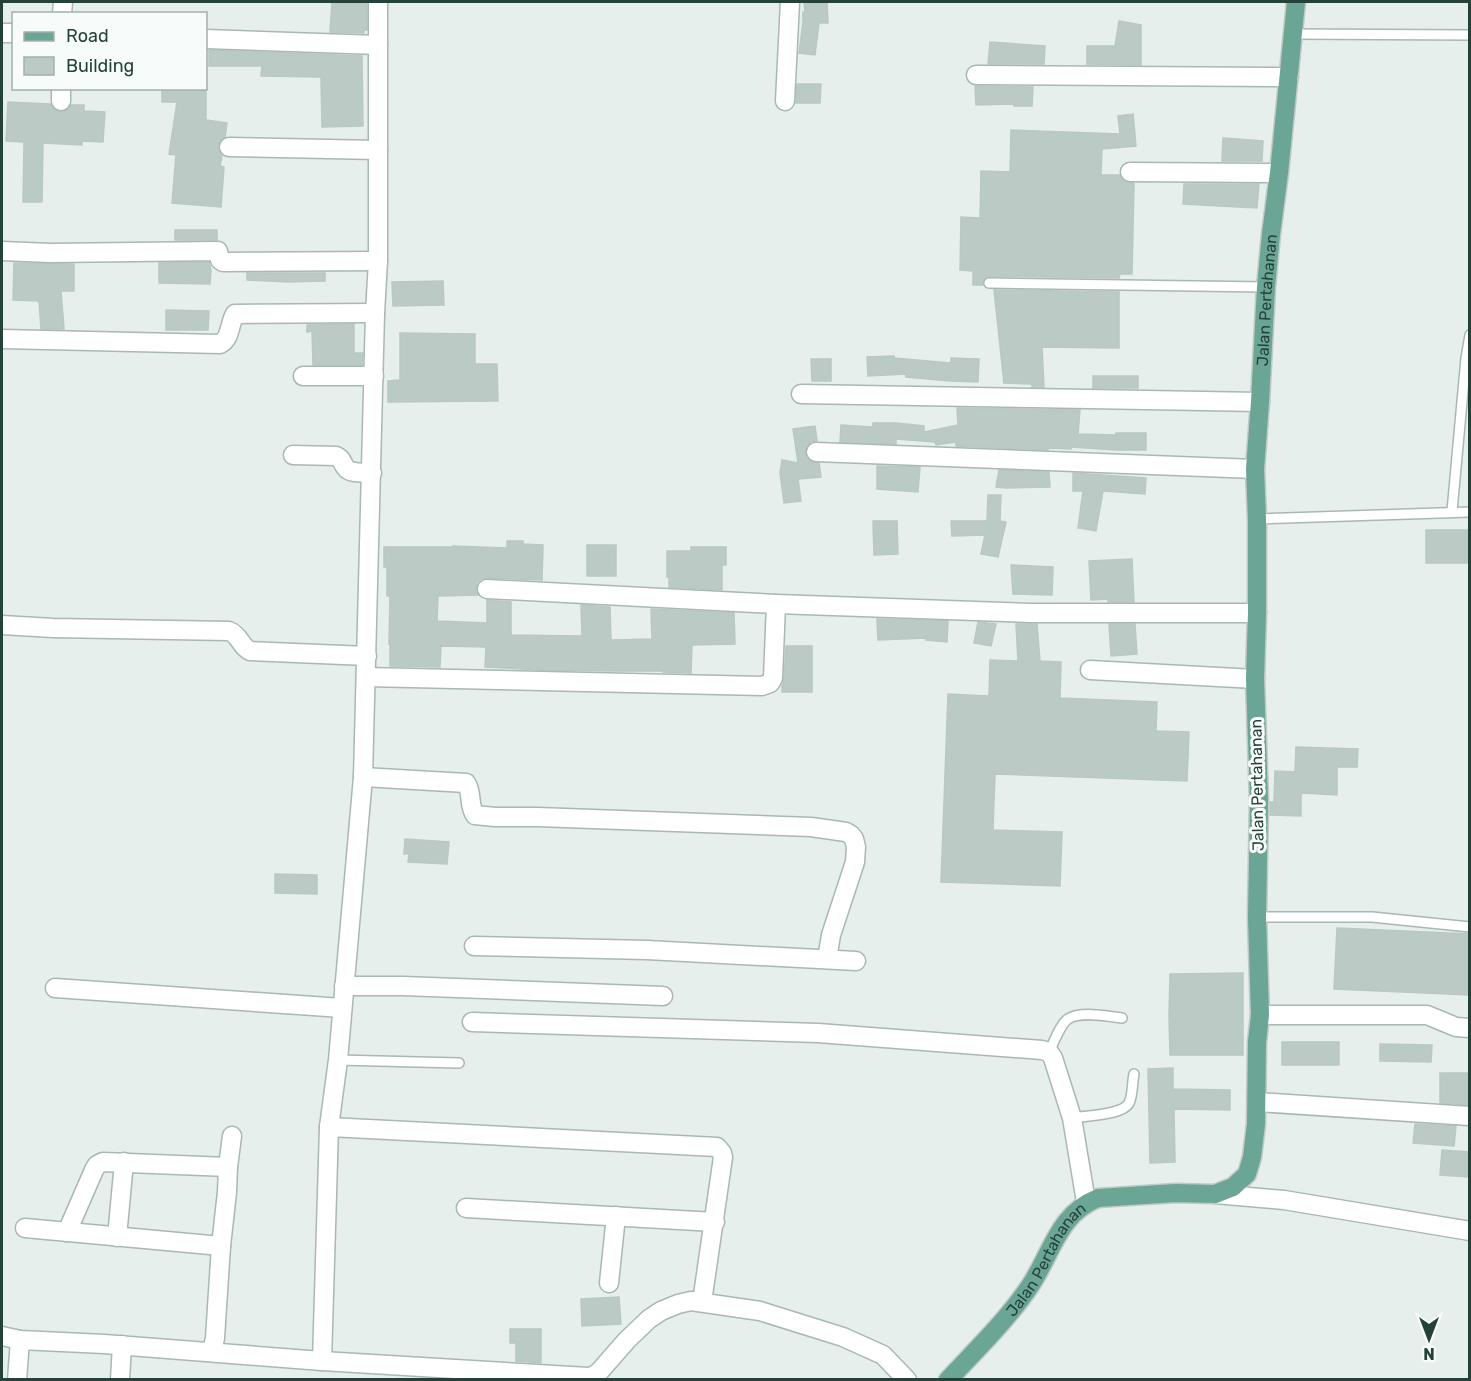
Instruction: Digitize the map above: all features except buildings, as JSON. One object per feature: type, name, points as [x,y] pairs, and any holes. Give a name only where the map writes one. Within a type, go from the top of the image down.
[{"type":"main road","name":"Jalan Pertahanan","points":[[948,1380],[1004,1320],[1030,1285],[1062,1227],[1086,1202],[1098,1197],[1176,1193],[1215,1194],[1233,1186],[1247,1174],[1252,1157],[1256,1124],[1257,1042],[1260,1015],[1257,918],[1259,801],[1255,680],[1257,519],[1254,469],[1266,286],[1280,173],[1296,2]]},
{"type":"street","points":[[322,1361],[329,1127],[338,1059],[363,777],[378,261],[378,2]]},
{"type":"street","points":[[785,101],[790,2]]},
{"type":"street","points":[[207,39],[378,45]]},
{"type":"street","points":[[976,75],[1289,77]]},
{"type":"street","points":[[229,147],[378,150]]},
{"type":"street","points":[[1130,172],[1280,173]]},
{"type":"street","points":[[2,251],[50,253],[218,251],[220,260],[223,262],[378,261]]},
{"type":"street","points":[[2,339],[220,344],[228,337],[235,314],[375,313]]},
{"type":"street","points":[[303,376],[374,376]]},
{"type":"street","points":[[801,394],[1260,402]]},
{"type":"street","points":[[816,452],[1254,469]]},
{"type":"street","points":[[293,455],[336,456],[342,460],[349,471],[372,473]]},
{"type":"street","points":[[487,589],[776,604],[1031,613],[1257,613]]},
{"type":"street","points":[[366,677],[762,686],[770,683],[773,678],[776,604]]},
{"type":"street","points":[[2,625],[229,631],[236,634],[246,649],[250,651],[367,656]]},
{"type":"street","points":[[1090,670],[1255,680]]},
{"type":"street","points":[[363,777],[466,783],[469,787],[471,809],[475,815],[811,826],[846,832],[854,839],[855,862],[831,935],[827,959]]},
{"type":"street","points":[[474,946],[647,950],[856,961]]},
{"type":"street","points":[[344,987],[435,987],[663,996]]},
{"type":"street","points":[[55,988],[342,1008]]},
{"type":"street","points":[[1260,1015],[1427,1015],[1456,1027],[1470,1028]]},
{"type":"street","points":[[472,1022],[818,1033],[1038,1049],[1049,1052],[1059,1073],[1072,1118],[1086,1202]]},
{"type":"street","points":[[1257,1102],[1470,1116]]},
{"type":"street","points":[[329,1127],[720,1149],[723,1157],[702,1302]]},
{"type":"street","points":[[212,1352],[232,1136]]},
{"type":"street","points":[[67,1232],[97,1165],[107,1161],[228,1167]]},
{"type":"street","points":[[117,1237],[124,1162]]},
{"type":"street","points":[[1215,1194],[1284,1200],[1470,1231]]},
{"type":"street","points":[[466,1208],[715,1222]]},
{"type":"street","points":[[609,1283],[616,1216]]},
{"type":"street","points":[[25,1228],[221,1246]]},
{"type":"street","points":[[17,1380],[11,1338],[322,1361],[591,1376],[599,1372],[649,1319],[661,1311],[692,1301],[760,1311],[843,1337],[883,1355],[907,1380]]},
{"type":"street","points":[[120,1380],[122,1345]]},
{"type":"lane","points":[[1293,34],[1470,35]]},
{"type":"lane","points":[[989,283],[1266,286]]},
{"type":"lane","points":[[1452,512],[1470,335]]},
{"type":"lane","points":[[1257,519],[1470,512]]},
{"type":"lane","points":[[1257,918],[1372,918],[1470,927]]},
{"type":"lane","points":[[1049,1052],[1065,1022],[1072,1017],[1097,1015],[1122,1017]]},
{"type":"lane","points":[[338,1059],[459,1063]]},
{"type":"lane","points":[[1072,1118],[1113,1112],[1125,1107],[1130,1099],[1134,1074]]}]
